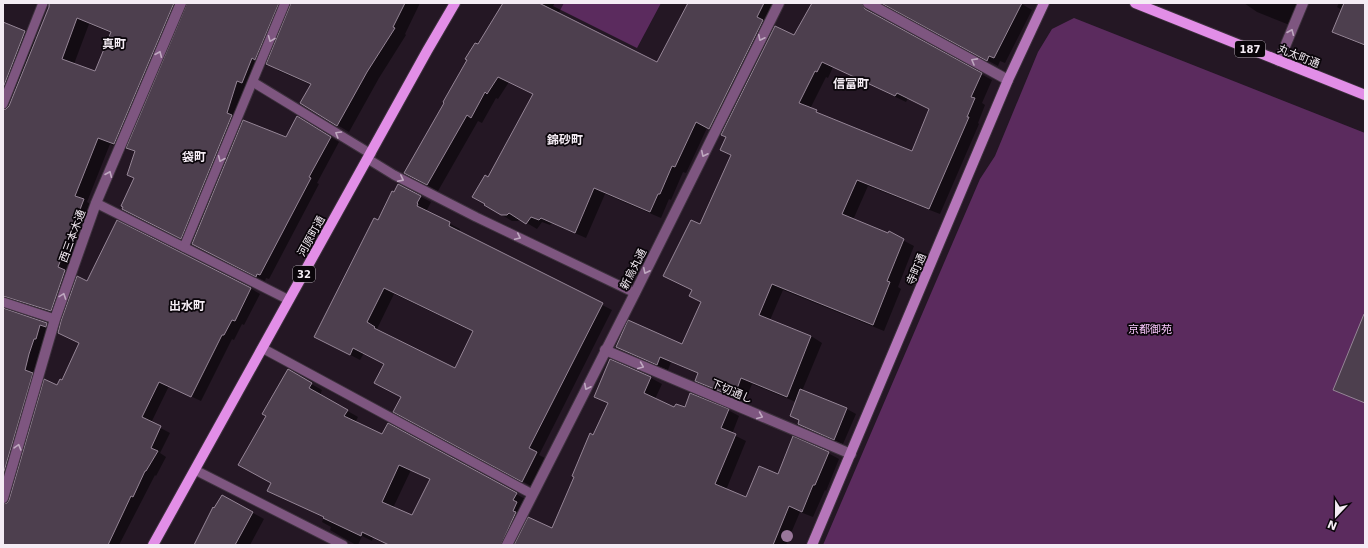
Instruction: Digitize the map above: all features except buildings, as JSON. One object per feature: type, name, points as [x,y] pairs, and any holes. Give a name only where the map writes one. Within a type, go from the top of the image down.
[{"type":"main road","name":"河原町通","points":[[154,545],[262,348],[455,3]]},
{"type":"main road","name":"丸太町通","points":[[1135,3],[1365,95]]},
{"type":"street","name":"西三本木通","points":[[3,498],[5,484],[55,319],[96,203],[181,3]]},
{"type":"street","name":"新烏丸通","points":[[507,545],[635,293],[779,3]]},
{"type":"street","points":[[868,3],[1008,80]]},
{"type":"street","name":"寺町通","points":[[812,545],[1008,80],[1044,3]]},
{"type":"street","points":[[1279,61],[1303,3]]},
{"type":"street","name":"下切通し","points":[[605,350],[851,454]]},
{"type":"lane","points":[[3,104],[43,3]]},
{"type":"lane","points":[[184,247],[285,3]]},
{"type":"lane","points":[[253,82],[369,157],[394,176],[635,293]]},
{"type":"lane","points":[[96,203],[289,300]]},
{"type":"lane","points":[[3,302],[55,319]]},
{"type":"lane","points":[[262,348],[532,494]]},
{"type":"lane","points":[[195,470],[343,545]]},
{"type":"green space","points":[[555,3],[661,3],[637,48],[553,6]]},
{"type":"green space","name":"京都御苑","points":[[1074,18],[1365,133],[1365,545],[823,545],[980,179],[995,156],[1038,52],[1052,29]]},
{"type":"district","name":"真町","points":[[114,44]]},
{"type":"district","name":"信富町","points":[[851,84]]},
{"type":"district","name":"錦砂町","points":[[565,140]]},
{"type":"district","name":"袋町","points":[[194,157]]},
{"type":"district","name":"出水町","points":[[187,306]]}]
